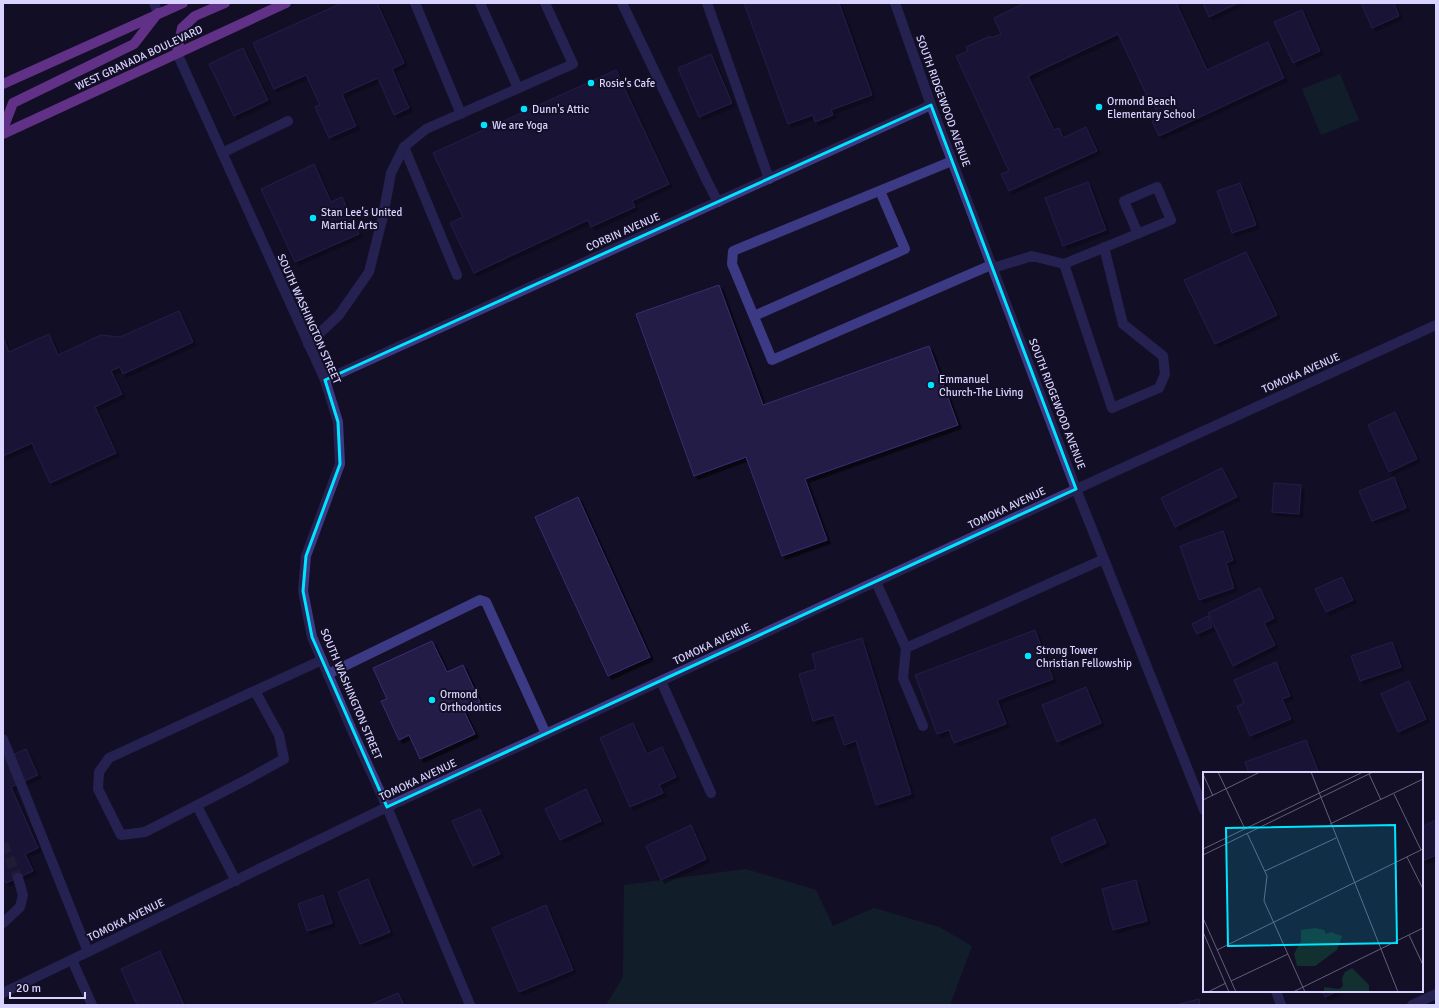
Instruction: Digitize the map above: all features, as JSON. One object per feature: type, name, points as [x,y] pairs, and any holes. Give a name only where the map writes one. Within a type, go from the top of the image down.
[{"type":"main road","points":[[3,84],[183,3]]},
{"type":"main road","points":[[177,53],[182,28],[195,16],[225,3]]},
{"type":"main road","name":"WEST GRANADA BOULEVARD","points":[[3,134],[286,3]]},
{"type":"main road","points":[[3,129],[13,103],[134,44],[158,13]]},
{"type":"street","points":[[154,3],[158,13]]},
{"type":"street","points":[[415,3],[461,114]]},
{"type":"street","points":[[480,3],[518,88]]},
{"type":"street","points":[[308,344],[339,315],[368,272],[383,216],[391,173],[404,147],[426,129],[573,64],[545,3]]},
{"type":"street","points":[[622,3],[718,202]]},
{"type":"street","points":[[707,3],[769,179]]},
{"type":"street","name":"SOUTH RIDGEWOOD AVENUE","points":[[895,3],[931,105],[1076,489],[1203,807]]},
{"type":"street","name":"SOUTH WASHINGTON STREET","points":[[177,53],[325,380],[338,422],[340,464],[306,556],[303,590],[312,637],[387,807],[470,1005]]},
{"type":"street","name":"CORBIN AVENUE","points":[[325,380],[931,105]]},
{"type":"street","points":[[222,153],[288,121]]},
{"type":"street","points":[[404,147],[457,275]]},
{"type":"street","points":[[952,161],[734,251],[732,264],[772,360],[992,267],[1032,256],[1064,264],[1138,234],[1170,220],[1157,187],[1124,201],[1138,234]]},
{"type":"street","points":[[754,316],[905,249],[880,191]]},
{"type":"street","points":[[1064,264],[1112,408],[1159,388],[1165,374],[1163,356],[1123,324],[1104,247]]},
{"type":"street","name":"TOMOKA AVENUE","points":[[3,993],[387,807],[1076,489],[1436,325]]},
{"type":"street","points":[[906,648],[1104,559]]},
{"type":"street","points":[[876,582],[906,648],[903,678],[923,726]]},
{"type":"street","points":[[328,674],[480,600],[486,602],[546,734]]},
{"type":"street","points":[[255,691],[279,735],[284,759],[145,832],[121,835],[98,789],[99,772],[109,758],[322,660]]},
{"type":"street","points":[[661,681],[711,793]]},
{"type":"street","points":[[3,739],[88,952]]},
{"type":"street","points":[[197,806],[236,881]]},
{"type":"street","points":[[3,923],[20,907],[23,895],[18,878]]},
{"type":"street","points":[[72,960],[92,1005]]},
{"type":"street","points":[[1276,992],[1282,1005]]},
{"type":"street","points":[[1412,1005],[1436,994]]},
{"type":"highlighted area","points":[[931,105],[1076,489],[387,807],[312,637],[303,591],[306,556],[340,464],[338,422],[325,380]]},
{"type":"green space","points":[[1340,74],[1359,120],[1321,135],[1302,89]]},
{"type":"green space","points":[[746,869],[816,890],[833,926],[874,908],[939,927],[972,946],[950,1005],[606,1005],[623,977],[624,885]]},
{"type":"building","points":[[342,3],[377,3],[404,63],[392,69],[409,108],[394,115],[378,78],[342,94],[356,126],[329,138],[315,107],[320,105],[306,75],[274,89],[253,43]]},
{"type":"building","points":[[744,3],[839,3],[872,95],[831,110],[833,115],[815,122],[813,115],[788,124]]},
{"type":"building","points":[[1025,3],[1176,3],[1207,70],[1268,42],[1284,78],[1159,136],[1152,121],[1160,118],[1150,97],[1148,98],[1118,34],[1028,76],[1054,130],[1059,128],[1063,138],[1086,127],[1097,151],[1009,191],[1001,174],[1009,171],[956,56],[968,51],[966,47],[990,36],[991,38],[1001,34],[994,18]]},
{"type":"building","points":[[1203,3],[1238,3],[1209,17]]},
{"type":"building","points":[[1361,3],[1394,3],[1399,16],[1372,28]]},
{"type":"building","points":[[1302,10],[1320,51],[1293,63],[1274,22]]},
{"type":"building","points":[[243,48],[268,100],[234,116],[209,64]]},
{"type":"building","points":[[711,54],[732,103],[699,117],[678,68]]},
{"type":"building","points":[[616,70],[669,184],[632,201],[635,207],[591,227],[588,220],[474,273],[450,223],[463,217],[433,153]]},
{"type":"building","name":"Stan Lee's United Martial Arts","points":[[314,164],[331,202],[342,197],[359,234],[295,262],[261,189]]},
{"type":"building","points":[[1088,182],[1106,230],[1063,246],[1045,198]]},
{"type":"building","points":[[1240,183],[1256,225],[1232,233],[1217,191]]},
{"type":"building","points":[[1246,252],[1277,315],[1215,344],[1184,280]]},
{"type":"building","points":[[719,285],[763,405],[929,346],[958,425],[805,479],[827,540],[782,556],[746,457],[694,476],[636,314]]},
{"type":"building","points":[[179,311],[193,342],[123,374],[120,367],[111,371],[122,394],[95,407],[116,453],[50,483],[32,443],[3,456],[3,337],[9,352],[49,334],[58,355],[101,335],[120,337]]},
{"type":"building","points":[[1395,412],[1417,459],[1389,472],[1368,425]]},
{"type":"building","points":[[1222,468],[1237,497],[1175,527],[1161,498]]},
{"type":"building","points":[[1394,477],[1406,508],[1372,521],[1359,491]]},
{"type":"building","points":[[1274,483],[1301,485],[1299,514],[1272,512]]},
{"type":"building","points":[[578,497],[650,657],[608,676],[535,517]]},
{"type":"building","points":[[1223,531],[1233,560],[1226,563],[1234,588],[1199,600],[1180,546]]},
{"type":"building","points":[[1342,577],[1353,600],[1326,612],[1315,589]]},
{"type":"building","points":[[1260,588],[1274,618],[1264,623],[1275,645],[1233,666],[1208,613]]},
{"type":"building","points":[[1208,616],[1212,627],[1197,634],[1192,624]]},
{"type":"building","points":[[1035,630],[1053,679],[997,700],[1006,724],[954,743],[949,730],[937,734],[915,675]]},
{"type":"building","points":[[862,638],[911,794],[876,805],[856,741],[844,745],[834,715],[813,721],[799,674],[816,669],[812,654]]},
{"type":"building","name":"Ormond Orthodontics","points":[[432,641],[447,672],[463,665],[480,702],[463,709],[475,734],[420,759],[409,735],[399,740],[381,701],[387,699],[373,668]]},
{"type":"building","points":[[1392,642],[1401,667],[1360,681],[1351,656]]},
{"type":"building","points":[[1276,662],[1290,696],[1282,699],[1291,719],[1250,736],[1237,706],[1244,703],[1234,680]]},
{"type":"building","points":[[1409,681],[1426,719],[1398,732],[1381,694]]},
{"type":"building","points":[[1086,687],[1101,723],[1057,742],[1042,705]]},
{"type":"building","points":[[633,723],[647,754],[662,747],[676,777],[659,785],[663,793],[630,807],[600,738]]},
{"type":"building","points":[[1306,740],[1319,772],[1249,772],[1245,762]]},
{"type":"building","points":[[26,749],[38,775],[11,787],[38,848],[25,854],[33,871],[6,883],[3,877],[3,759]]},
{"type":"building","points":[[586,789],[601,821],[560,840],[545,809]]},
{"type":"building","points":[[480,809],[500,854],[473,866],[452,821]]},
{"type":"building","points":[[1095,819],[1106,843],[1061,863],[1051,838]]},
{"type":"building","points":[[1436,820],[1436,855],[1423,861],[1423,826]]},
{"type":"building","points":[[691,825],[706,859],[661,880],[646,846]]},
{"type":"building","points":[[368,879],[390,932],[360,944],[338,892]]},
{"type":"building","points":[[1136,880],[1147,921],[1113,930],[1102,889]]},
{"type":"building","points":[[323,895],[332,923],[307,931],[298,904]]},
{"type":"building","points":[[546,905],[573,970],[519,992],[492,928]]},
{"type":"building","points":[[160,951],[184,1005],[137,1005],[121,969]]},
{"type":"building","points":[[1322,992],[1336,992],[1325,997]]},
{"type":"building","points":[[398,993],[404,1005],[370,1005]]},
{"type":"building","points":[[1199,999],[1200,1005],[1176,1005]]},
{"type":"tunnel","points":[[3,844],[18,878]]},
{"type":"place","name":"Rosie's Cafe","points":[[591,83]]},
{"type":"place","name":"Ormond Beach Elementary School","points":[[1099,107]]},
{"type":"place","name":"Dunn's Attic","points":[[524,109]]},
{"type":"place","name":"We are Yoga","points":[[484,125]]},
{"type":"place","name":"Stan Lee's United Martial Arts","points":[[313,218]]},
{"type":"place","name":"Emmanuel Church-The Living","points":[[931,385]]},
{"type":"place","name":"Strong Tower Christian Fellowship","points":[[1028,656]]},
{"type":"place","name":"Ormond Orthodontics","points":[[432,700]]}]
